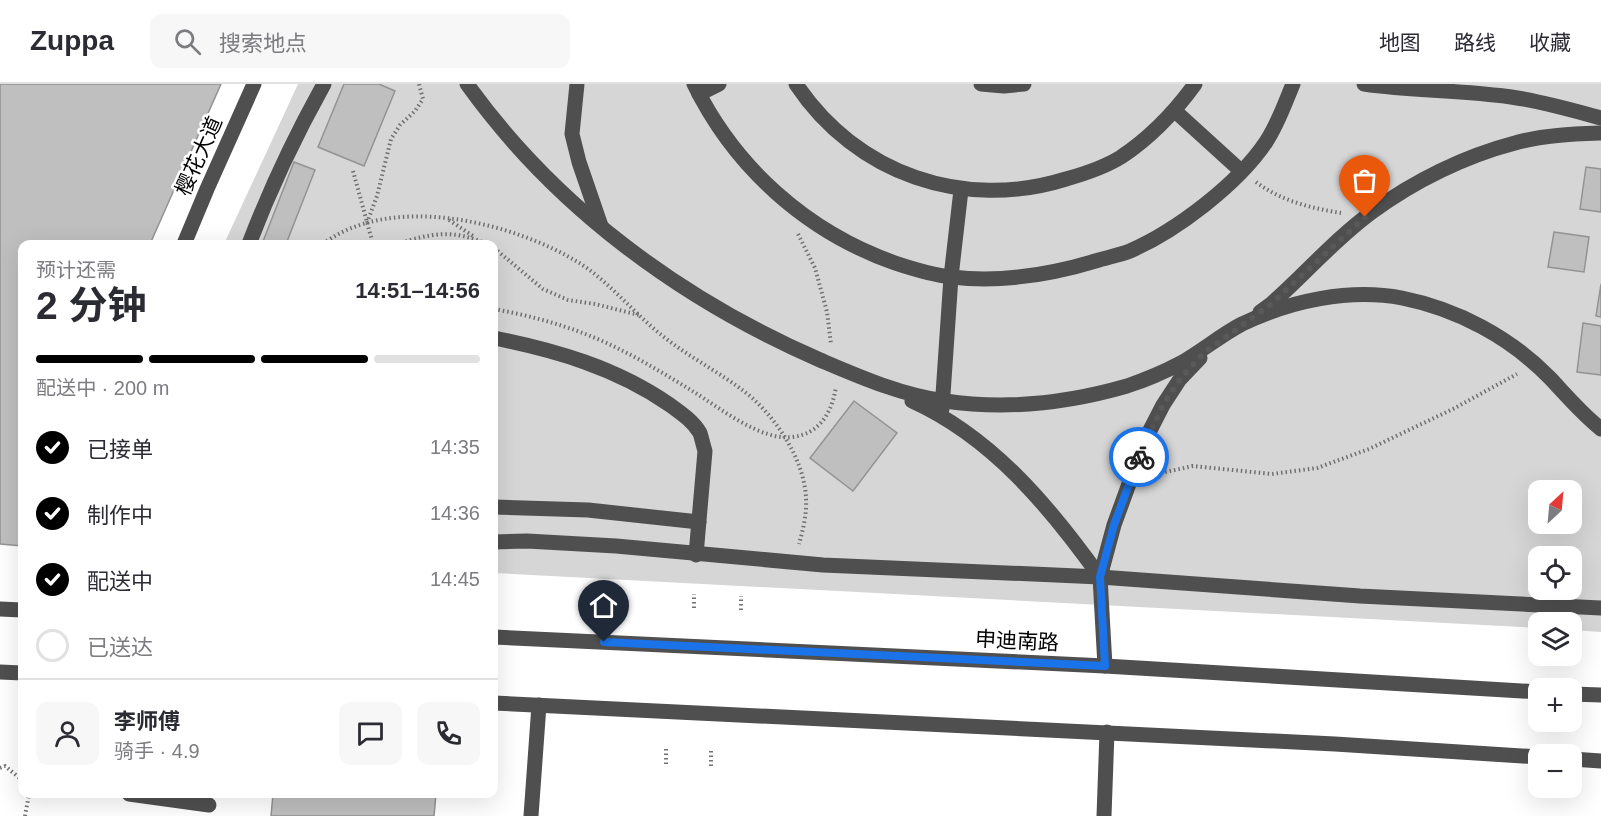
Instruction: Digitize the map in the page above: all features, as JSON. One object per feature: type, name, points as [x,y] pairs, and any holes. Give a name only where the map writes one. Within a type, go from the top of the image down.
[{"type":"street","name":"樱花大道","points":[[186,240],[254,84]]},
{"type":"street","points":[[251,240],[294,138],[324,84]]},
{"type":"street","points":[[467,84],[534,165],[636,256],[767,336],[855,375],[942,408],[1002,460],[1054,518],[1100,577]]},
{"type":"street","points":[[576,84],[572,134],[579,162],[603,228]]},
{"type":"street","points":[[719,84],[697,89],[736,152],[773,192],[814,224],[865,252],[916,270],[951,277],[992,279],[1083,265],[1129,251],[1164,234],[1189,216],[1241,171],[1266,141],[1293,84]]},
{"type":"street","points":[[796,84],[808,103],[832,128],[863,152],[900,172],[961,190],[997,191],[1038,188],[1080,175],[1119,158],[1148,137],[1175,111],[1195,84]]},
{"type":"street","points":[[981,84],[1004,86],[1024,84]]},
{"type":"street","points":[[1364,84],[1513,97],[1601,118]]},
{"type":"street","points":[[1175,111],[1241,171]]},
{"type":"street","points":[[1105,666],[1100,577],[1114,525],[1145,440],[1158,414],[1180,379],[1204,353],[1271,304],[1365,217],[1436,173],[1515,142],[1561,135],[1601,133]]},
{"type":"street","points":[[942,408],[951,277],[961,190]]},
{"type":"street","points":[[942,408],[1023,405],[1064,400],[1126,386],[1181,363],[1241,325],[1309,300],[1355,296],[1399,297],[1444,309],[1486,328],[1535,365],[1601,429]]},
{"type":"street","points":[[498,339],[535,346],[589,363],[649,392],[683,415],[700,434],[705,451],[696,555]]},
{"type":"street","points":[[498,507],[588,510],[699,522]]},
{"type":"street","points":[[498,542],[527,541],[616,546],[793,563],[1100,577],[1360,596],[1601,608]]},
{"type":"street","points":[[0,609],[18,610]]},
{"type":"street","name":"申迪南路","points":[[498,637],[1105,666],[1528,691]]},
{"type":"street","points":[[0,672],[18,673]]},
{"type":"street","points":[[1582,694],[1601,695]]},
{"type":"street","points":[[498,703],[1107,732],[1528,756]]},
{"type":"street","points":[[531,816],[539,705]]},
{"type":"street","points":[[1104,816],[1107,732]]},
{"type":"street","points":[[1582,760],[1601,761]]},
{"type":"street","points":[[158,798],[209,805]]},
{"type":"path","points":[[367,224],[377,196],[391,139],[423,99],[419,84]]},
{"type":"path","points":[[353,171],[372,240]]},
{"type":"path","points":[[1241,171],[1267,190],[1299,204],[1365,217]]},
{"type":"path","points":[[334,240],[367,224],[390,218],[449,219],[506,230],[581,264],[626,301],[658,333],[743,390],[770,414],[785,436],[800,469],[806,499],[803,530],[793,563]]},
{"type":"path","points":[[449,219],[479,240]]},
{"type":"path","points":[[498,310],[560,324],[623,350],[752,428],[762,433],[791,438],[812,430],[826,419],[834,403],[837,385],[827,312],[814,268],[795,229]]},
{"type":"path","points":[[410,240],[443,234],[469,236],[477,240]]},
{"type":"path","points":[[498,251],[543,289],[568,300],[640,315]]},
{"type":"path","points":[[1131,480],[1193,466],[1272,474],[1317,468],[1369,449],[1453,409],[1535,365]]},
{"type":"path","points":[[694,594],[694,608]]},
{"type":"path","points":[[741,596],[741,610]]},
{"type":"path","points":[[666,747],[666,764]]},
{"type":"path","points":[[711,748],[711,766]]},
{"type":"path","points":[[0,768],[5,766],[18,777]]},
{"type":"path","points":[[25,816],[28,798]]},
{"type":"shaded area","points":[[298,84],[1601,84],[1601,632],[1582,631],[1582,612],[1528,612],[1528,627],[498,573],[498,240],[226,240]]},
{"type":"building","points":[[0,84],[221,84],[152,240],[18,240],[18,546],[0,544]]},
{"type":"building","points":[[344,84],[379,84],[395,91],[364,166],[318,147]]},
{"type":"building","points":[[294,162],[315,170],[288,240],[264,240]]},
{"type":"building","points":[[1586,167],[1601,169],[1601,212],[1580,209]]},
{"type":"building","points":[[1554,232],[1589,237],[1584,272],[1548,267]]},
{"type":"building","points":[[1601,284],[1601,317],[1596,316]]},
{"type":"building","points":[[1583,323],[1601,326],[1601,375],[1577,372]]},
{"type":"building","points":[[854,401],[897,433],[853,491],[810,458]]},
{"type":"building","points":[[273,798],[436,798],[434,816],[271,816]]},
{"type":"way so far","points":[[1139,457],[1163,405],[1180,379],[1204,353],[1271,304],[1365,217]]},
{"type":"route","points":[[604,642],[1105,666],[1100,577],[1114,525],[1139,457]]}]
